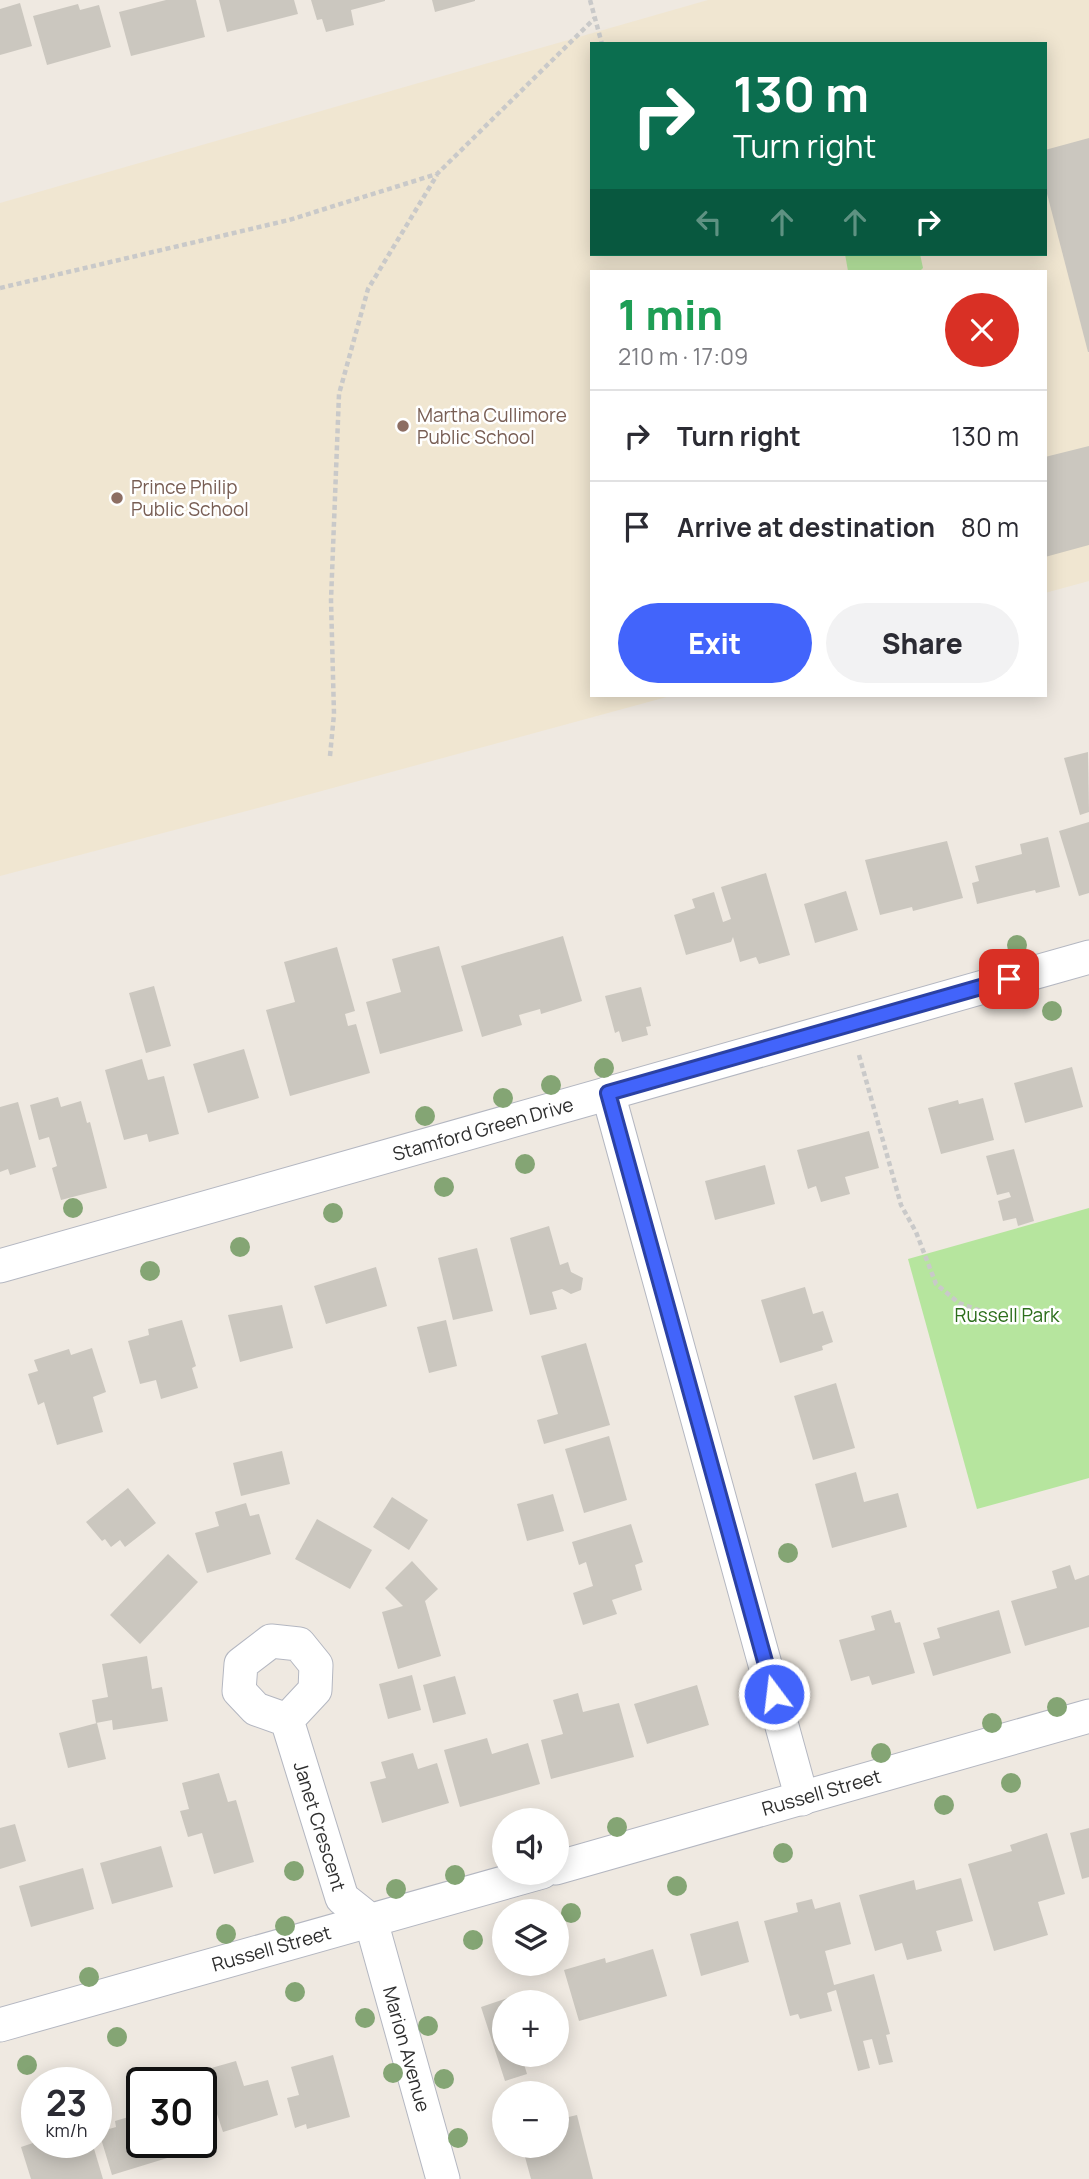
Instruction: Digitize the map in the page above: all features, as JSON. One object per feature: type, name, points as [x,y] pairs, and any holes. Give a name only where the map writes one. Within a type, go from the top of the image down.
[{"type":"street","name":"Stamford Green Drive","points":[[0,1266],[1089,957]]},
{"type":"street","points":[[608,1093],[802,1799]]},
{"type":"street","name":"Russell Street","points":[[569,1864],[1089,1716]]},
{"type":"street","name":"Janet Crescent","points":[[287,1720],[342,1898],[371,1921]]},
{"type":"street","name":"Russell Street","points":[[0,2025],[497,1885]]},
{"type":"street","name":"Marion Avenue","points":[[371,1921],[443,2179]]},
{"type":"path","points":[[590,0],[601,42]]},
{"type":"path","points":[[330,756],[334,714],[331,600],[339,394],[368,289],[437,174],[595,18]]},
{"type":"path","points":[[0,288],[289,220],[437,174]]},
{"type":"path","points":[[850,1024],[901,1205],[916,1232],[936,1284],[959,1303],[992,1315]]},
{"type":"shaded area","name":"Martha Cullimore Public School","points":[[708,0],[1089,0],[1089,581],[1047,592],[1047,270],[590,270],[590,697],[667,697],[0,876],[0,203]]},
{"type":"green space","points":[[845,256],[920,256],[923,268],[921,270],[848,270]]},
{"type":"green space","name":"Russell Park","points":[[1089,1208],[1089,1478],[977,1509],[908,1259]]},
{"type":"building","points":[[166,0],[196,0],[205,37],[131,56],[119,12]]},
{"type":"building","points":[[219,0],[294,0],[298,14],[227,32]]},
{"type":"building","points":[[311,0],[385,1],[351,10],[354,25],[326,32],[322,19],[317,20]]},
{"type":"building","points":[[432,0],[475,0],[475,1],[435,12]]},
{"type":"building","points":[[20,3],[32,46],[0,55],[0,9]]},
{"type":"building","points":[[78,4],[80,10],[99,5],[111,47],[47,65],[33,16]]},
{"type":"building","points":[[1089,138],[1089,352],[1047,194],[1047,149]]},
{"type":"building","points":[[1089,446],[1089,545],[1047,556],[1047,456]]},
{"type":"building","points":[[1088,752],[1089,812],[1080,815],[1064,758]]},
{"type":"building","points":[[1089,822],[1089,893],[1079,896],[1059,831]]},
{"type":"building","points":[[1048,837],[1060,887],[977,904],[972,883],[979,881],[975,866],[1022,854],[1020,844]]},
{"type":"building","points":[[947,841],[963,898],[913,911],[912,907],[880,915],[865,860]]},
{"type":"building","points":[[766,873],[790,955],[759,964],[756,957],[740,962],[733,937],[731,942],[686,955],[674,915],[695,908],[692,899],[714,892],[723,922],[731,919],[721,887]]},
{"type":"building","points":[[846,891],[858,930],[815,943],[804,904]]},
{"type":"building","points":[[563,936],[582,1001],[541,1014],[540,1009],[519,1015],[522,1025],[482,1037],[461,966]]},
{"type":"building","points":[[439,946],[463,1031],[380,1054],[366,1002],[401,992],[392,959]]},
{"type":"building","points":[[337,947],[355,1011],[345,1014],[348,1026],[356,1024],[370,1073],[290,1096],[266,1010],[295,1002],[284,962]]},
{"type":"building","points":[[154,986],[171,1046],[146,1053],[129,993]]},
{"type":"building","points":[[641,987],[651,1026],[646,1027],[648,1035],[622,1042],[619,1031],[615,1033],[605,996]]},
{"type":"building","points":[[244,1049],[259,1098],[208,1113],[193,1064]]},
{"type":"building","points":[[142,1059],[148,1080],[164,1076],[179,1134],[149,1142],[147,1134],[124,1140],[105,1070]]},
{"type":"building","points":[[1072,1067],[1083,1107],[1025,1123],[1014,1083]]},
{"type":"building","points":[[58,1097],[61,1107],[81,1101],[87,1123],[90,1122],[107,1188],[61,1200],[52,1168],[57,1166],[49,1137],[39,1140],[30,1105]]},
{"type":"building","points":[[983,1098],[994,1140],[941,1154],[928,1108],[958,1100],[959,1104]]},
{"type":"building","points":[[18,1102],[36,1167],[10,1175],[8,1169],[0,1172],[0,1107]]},
{"type":"building","points":[[869,1131],[879,1168],[845,1177],[850,1194],[821,1202],[816,1186],[808,1189],[797,1150]]},
{"type":"building","points":[[1014,1149],[1034,1221],[1018,1226],[1016,1218],[1003,1221],[998,1201],[1011,1197],[1009,1192],[997,1195],[986,1156]]},
{"type":"building","points":[[765,1165],[775,1204],[715,1220],[705,1181]]},
{"type":"building","points":[[549,1226],[560,1265],[568,1262],[571,1272],[583,1278],[581,1290],[571,1294],[562,1289],[552,1292],[557,1309],[530,1315],[510,1238]]},
{"type":"building","points":[[477,1248],[493,1311],[453,1320],[438,1258]]},
{"type":"building","points":[[376,1267],[387,1306],[326,1324],[314,1286]]},
{"type":"building","points":[[805,1287],[813,1314],[823,1311],[833,1342],[822,1346],[823,1350],[780,1363],[761,1300]]},
{"type":"building","points":[[282,1305],[293,1348],[240,1362],[228,1315]]},
{"type":"building","points":[[182,1320],[196,1366],[192,1368],[198,1388],[161,1399],[156,1380],[140,1384],[128,1341],[149,1335],[148,1329]]},
{"type":"building","points":[[446,1320],[457,1366],[429,1373],[417,1327]]},
{"type":"building","points":[[586,1343],[610,1425],[544,1444],[537,1420],[558,1414],[541,1356]]},
{"type":"building","points":[[92,1348],[106,1392],[93,1397],[103,1432],[57,1445],[44,1402],[38,1405],[28,1374],[38,1371],[34,1360],[69,1349],[71,1355]]},
{"type":"building","points":[[836,1383],[855,1448],[813,1460],[794,1396]]},
{"type":"building","points":[[609,1436],[627,1500],[584,1513],[565,1449]]},
{"type":"building","points":[[282,1451],[290,1484],[241,1496],[233,1463]]},
{"type":"building","points":[[856,1472],[864,1502],[898,1493],[907,1527],[832,1548],[815,1484]]},
{"type":"building","points":[[128,1488],[156,1523],[125,1547],[120,1540],[111,1547],[105,1539],[102,1541],[86,1522]]},
{"type":"building","points":[[553,1494],[564,1531],[527,1541],[517,1504]]},
{"type":"building","points":[[392,1497],[428,1520],[409,1550],[373,1527]]},
{"type":"building","points":[[246,1503],[250,1516],[259,1514],[271,1554],[207,1573],[195,1533],[219,1526],[215,1512]]},
{"type":"building","points":[[317,1519],[372,1550],[350,1589],[295,1559]]},
{"type":"building","points":[[631,1524],[643,1562],[635,1565],[642,1590],[612,1600],[617,1614],[583,1625],[573,1593],[593,1586],[586,1562],[579,1565],[572,1542]]},
{"type":"building","points":[[168,1554],[198,1582],[140,1644],[110,1615]]},
{"type":"building","points":[[412,1561],[438,1589],[425,1601],[441,1656],[398,1669],[382,1612],[403,1606],[385,1588]]},
{"type":"building","points":[[1070,1565],[1075,1580],[1089,1575],[1089,1627],[1025,1646],[1011,1601],[1057,1588],[1052,1571]]},
{"type":"building","points":[[891,1610],[895,1623],[900,1622],[915,1673],[872,1685],[869,1676],[851,1681],[839,1640],[875,1630],[871,1616]]},
{"type":"building","points":[[999,1610],[1011,1653],[933,1676],[923,1643],[940,1638],[937,1628]]},
{"type":"building","points":[[147,1656],[152,1689],[162,1687],[168,1721],[113,1730],[112,1720],[96,1723],[92,1700],[108,1697],[102,1664]]},
{"type":"building","points":[[412,1675],[421,1710],[388,1719],[379,1684]]},
{"type":"building","points":[[455,1676],[466,1714],[433,1723],[423,1685]]},
{"type":"building","points":[[697,1685],[709,1725],[647,1744],[634,1704]]},
{"type":"building","points":[[578,1693],[583,1712],[619,1703],[634,1757],[551,1779],[541,1740],[563,1734],[553,1700]]},
{"type":"building","points":[[97,1723],[106,1759],[68,1768],[59,1733]]},
{"type":"building","points":[[487,1738],[492,1754],[528,1743],[540,1784],[460,1807],[444,1750]]},
{"type":"building","points":[[413,1753],[418,1769],[437,1763],[449,1803],[382,1823],[370,1782],[386,1778],[381,1762]]},
{"type":"building","points":[[219,1773],[228,1802],[236,1800],[254,1862],[214,1874],[202,1833],[188,1837],[180,1811],[189,1809],[182,1783]]},
{"type":"building","points":[[15,1824],[26,1861],[0,1869],[0,1828]]},
{"type":"building","points":[[1089,1828],[1089,1877],[1082,1879],[1070,1833]]},
{"type":"building","points":[[1047,1833],[1065,1894],[1038,1902],[1048,1935],[994,1951],[968,1864],[1012,1851],[1010,1845]]},
{"type":"building","points":[[161,1846],[173,1887],[112,1904],[100,1863]]},
{"type":"building","points":[[83,1868],[94,1909],[31,1927],[19,1886]]},
{"type":"building","points":[[961,1878],[973,1921],[936,1931],[942,1951],[907,1960],[902,1943],[875,1951],[859,1895],[914,1880],[916,1890]]},
{"type":"building","points":[[812,1899],[815,1909],[840,1902],[851,1944],[825,1951],[834,1985],[874,1974],[890,2034],[886,2035],[893,2062],[879,2065],[872,2039],[863,2041],[870,2068],[858,2071],[836,1990],[827,1993],[832,2011],[800,2019],[798,2014],[790,2016],[764,1921],[798,1912],[796,1903]]},
{"type":"building","points":[[738,1921],[749,1962],[701,1976],[690,1934]]},
{"type":"building","points":[[653,1949],[667,1996],[579,2021],[566,1976],[569,1976],[569,1969],[605,1958],[606,1963]]},
{"type":"building","points":[[492,2003],[492,2041],[481,2007]]},
{"type":"building","points":[[333,2055],[350,2117],[307,2129],[306,2124],[295,2128],[287,2098],[299,2095],[291,2067]]},
{"type":"building","points":[[236,2061],[244,2086],[268,2080],[278,2115],[223,2132],[217,2114],[217,2067],[215,2067]]},
{"type":"building","points":[[500,2067],[525,2067],[527,2074],[505,2081]]},
{"type":"building","points":[[577,2115],[593,2179],[531,2179],[525,2158],[569,2158],[569,2117]]},
{"type":"building","points":[[126,2118],[126,2158],[167,2158],[112,2175],[107,2158],[112,2158],[112,2128],[116,2127],[115,2121]]},
{"type":"building","points":[[24,2158],[97,2158],[103,2179],[31,2179]]},
{"type":"place","name":"Martha Cullimore Public School","points":[[403,426]]},
{"type":"place","name":"Prince Philip Public School","points":[[117,498]]},
{"type":"route","points":[[774,1694],[608,1093],[1009,979]]}]
